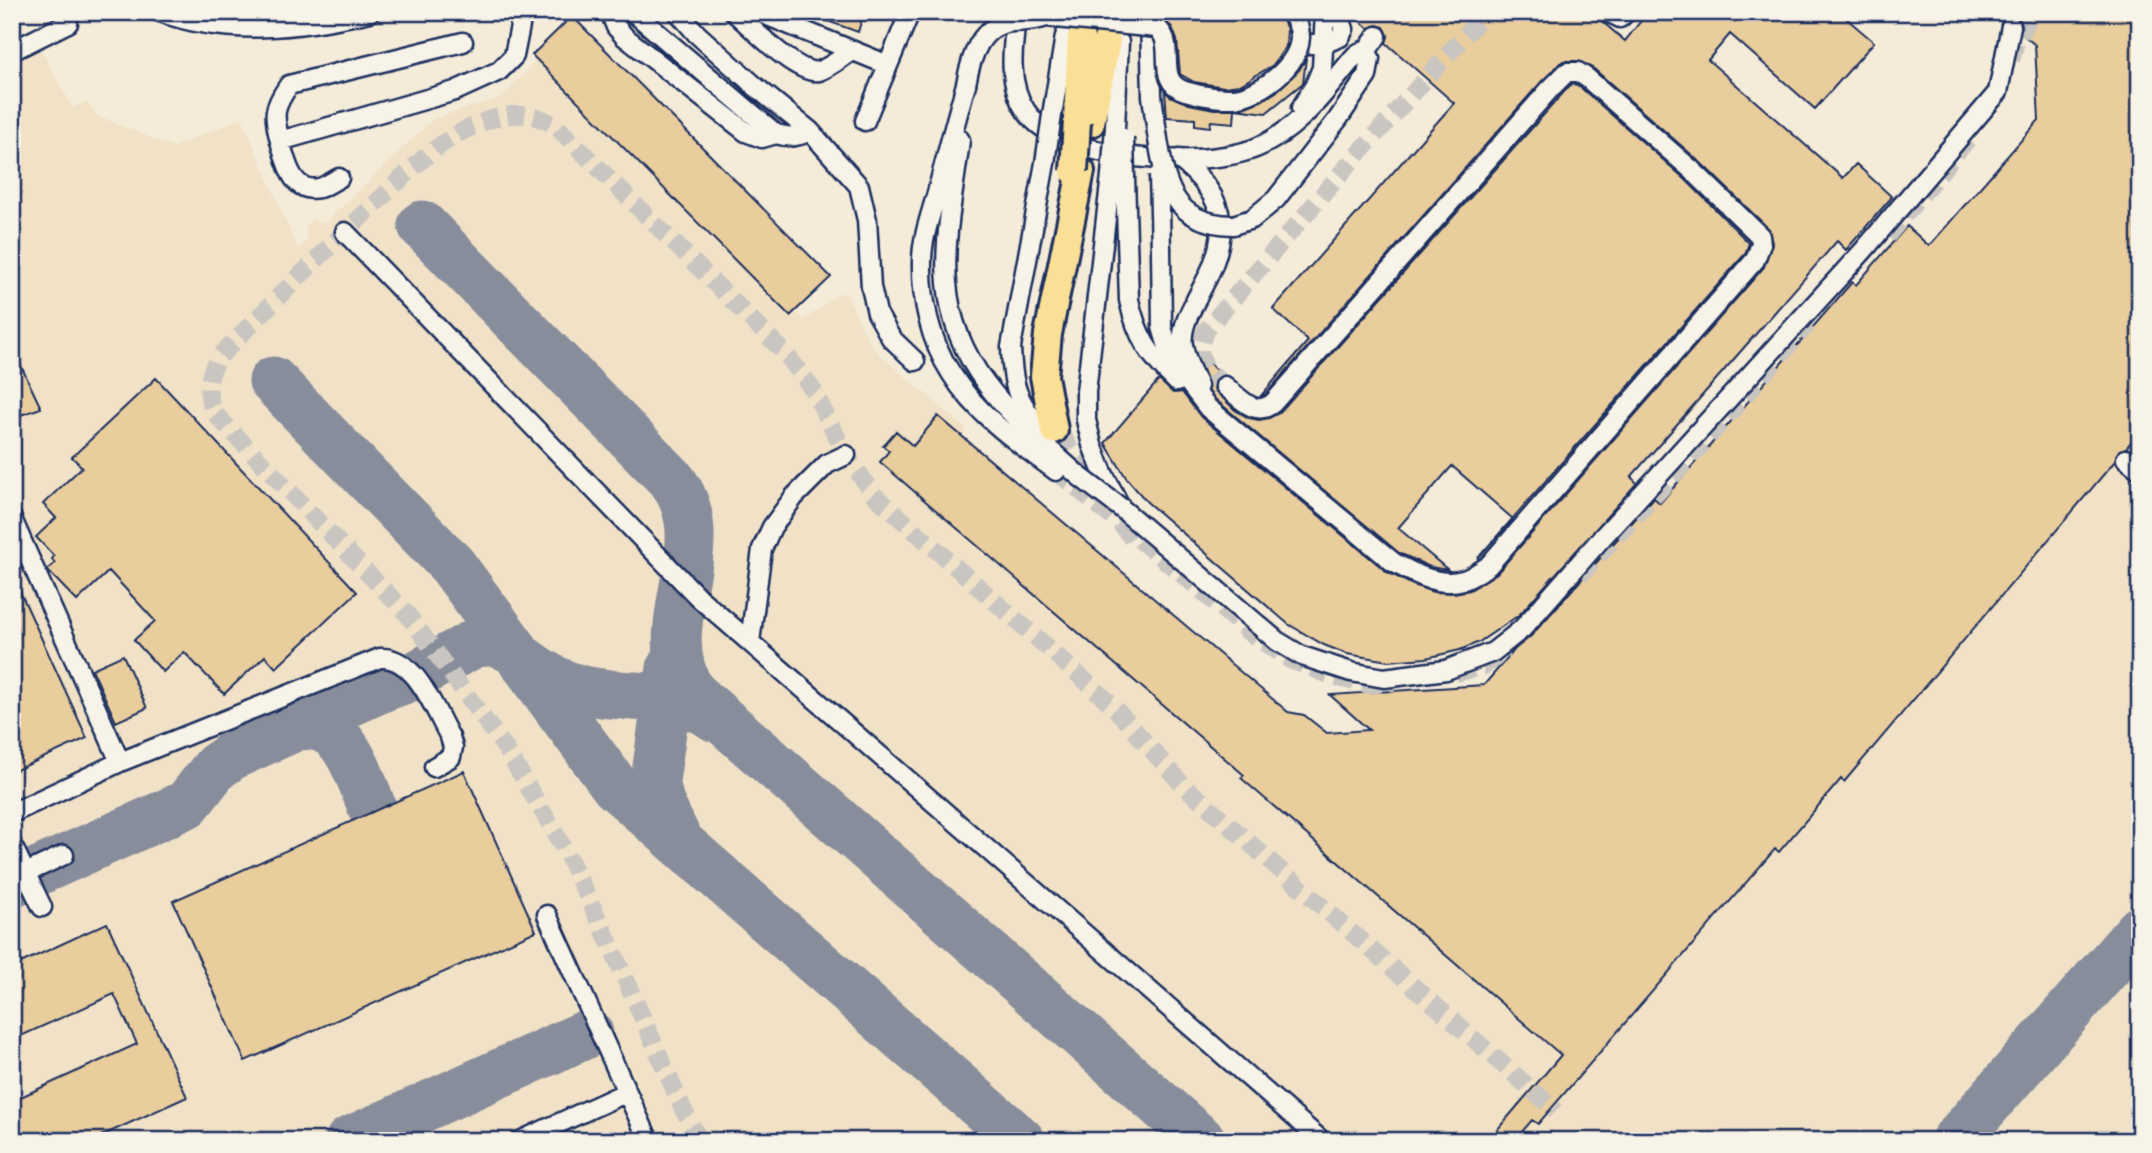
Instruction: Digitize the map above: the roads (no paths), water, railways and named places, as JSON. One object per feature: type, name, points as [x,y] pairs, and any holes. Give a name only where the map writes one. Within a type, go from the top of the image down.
[{"type":"highway","points":[[1073,37],[1092,123]]},
{"type":"highway","points":[[1054,430],[1046,394],[1046,355],[1078,171],[1115,48]]},
{"type":"street","points":[[160,12],[207,26],[279,29],[326,23],[370,12]]},
{"type":"street","points":[[280,141],[455,91],[499,71],[514,56],[520,26],[519,12]]},
{"type":"street","points":[[610,12],[616,27],[625,37],[746,132],[762,138],[776,134]]},
{"type":"street","points":[[633,12],[776,134],[789,138],[810,131]]},
{"type":"street","points":[[662,12],[697,34]]},
{"type":"street","points":[[678,12],[697,34],[810,131],[859,186],[867,220],[871,287],[877,313],[882,326],[897,346],[915,361]]},
{"type":"street","points":[[734,12],[786,58],[806,70],[820,71],[852,51]]},
{"type":"street","points":[[758,12],[888,65]]},
{"type":"street","points":[[865,121],[910,12]]},
{"type":"street","points":[[1017,12],[1013,51],[1014,80],[1020,101],[1032,119],[1058,136],[1086,149],[1143,158],[1179,159],[1228,156],[1268,142],[1304,116],[1330,89],[1357,53],[1372,43],[1367,76],[1338,119],[1276,199],[1252,219],[1233,225],[1198,219],[1177,202],[1166,178],[1157,133]]},
{"type":"street","points":[[1056,471],[990,419],[949,372],[931,331],[923,293],[922,257],[931,212],[975,51],[991,29],[999,24],[1035,22],[1046,14],[1150,22],[1166,39],[1167,68],[1171,83],[1184,91],[1220,97],[1242,97],[1261,88],[1293,61],[1301,37],[1300,28],[1290,12]]},
{"type":"street","points":[[1268,142],[1300,109],[1315,85],[1322,68],[1315,44],[1325,12]]},
{"type":"street","points":[[1315,44],[1340,37],[1344,29],[1338,12]]},
{"type":"street","points":[[1608,12],[1620,18],[1626,12]]},
{"type":"street","points":[[1150,22],[1157,133],[1162,327],[1172,361],[1213,412]]},
{"type":"street","points":[[12,51],[68,23]]},
{"type":"street","points":[[966,84],[947,258],[947,283],[961,346],[973,364],[1010,414],[1079,476],[1122,508],[1277,641],[1302,656],[1351,672],[1384,678],[1446,670],[1493,652],[1522,629],[1863,251],[1998,92],[2011,26]]},
{"type":"street","points":[[339,178],[319,188],[304,187],[291,176],[274,119],[277,103],[289,85],[463,41]]},
{"type":"street","points":[[1079,476],[1022,407],[1014,381],[1011,347],[1045,163],[1092,123],[1118,176],[1129,300],[1139,334],[1157,362],[1363,539],[1417,576],[1441,581],[1464,580],[1489,566],[1755,260],[1761,244],[1757,232],[1721,197],[1587,78],[1578,72],[1567,72],[1273,403],[1263,409],[1256,409],[1226,386]]},
{"type":"street","points":[[1179,159],[1204,180],[1219,214],[1220,248],[1188,317],[1183,345],[1194,379],[1213,412]]},
{"type":"street","points":[[1118,176],[1099,274],[1086,392],[1086,420],[1103,473],[1122,508]]},
{"type":"street","points":[[345,232],[698,597],[1322,1141]]},
{"type":"street","points":[[750,642],[762,549],[772,527],[794,497],[827,464],[846,455]]},
{"type":"street","points":[[12,519],[120,762]]},
{"type":"street","points":[[12,813],[120,762],[371,660],[386,658],[399,661],[411,671],[453,743],[451,757],[434,767]]},
{"type":"street","points":[[12,845],[42,907]]},
{"type":"street","points":[[26,873],[64,855]]},
{"type":"street","points":[[547,915],[649,1141]]},
{"type":"street","points":[[520,1141],[627,1092]]},
{"type":"tunnel","points":[[1225,386],[1203,362],[1200,348],[1206,330],[1349,164],[1486,12]]},
{"type":"tunnel","points":[[2011,60],[2016,42],[2032,12]]},
{"type":"tunnel","points":[[700,1141],[565,850],[506,749],[408,615],[215,414],[210,399],[211,372],[218,358],[317,259],[437,148],[478,124],[509,115],[539,118],[558,128],[786,354],[813,390],[846,455],[875,496],[1111,704],[1182,784],[1556,1111]]},
{"type":"tunnel","points":[[1887,236],[1968,139]]},
{"type":"tunnel","points":[[1580,575],[1689,459],[1808,324]]},
{"type":"tunnel","points":[[1054,430],[1073,462],[1105,496],[1135,536]]},
{"type":"tunnel","points":[[1056,471],[1247,631],[1290,660],[1335,677],[1367,685],[1394,682]]},
{"type":"tunnel","points":[[1456,673],[1484,666],[1506,650]]}]
